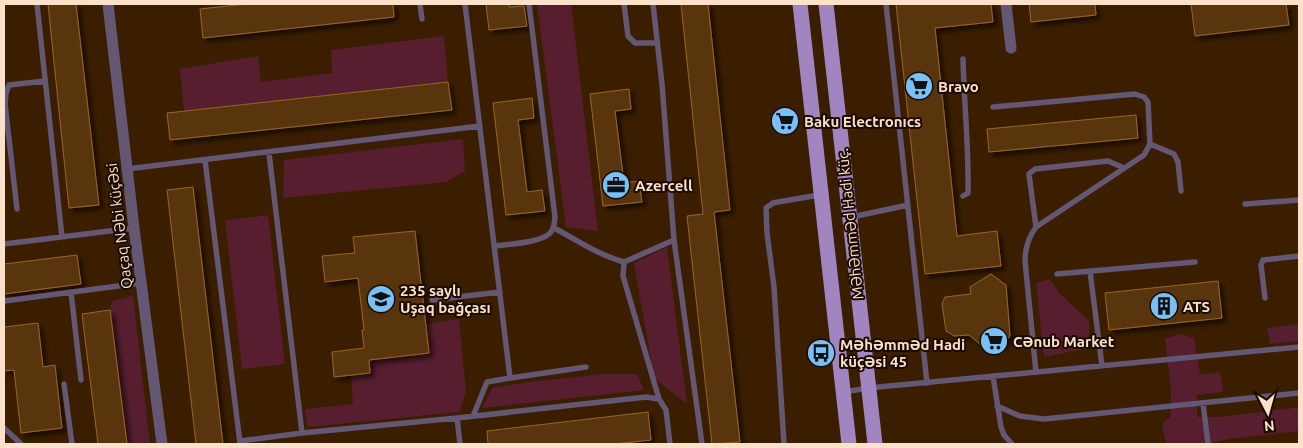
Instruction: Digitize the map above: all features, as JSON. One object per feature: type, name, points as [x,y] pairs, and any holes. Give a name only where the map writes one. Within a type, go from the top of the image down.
[{"type":"main road","name":"Məhəmməd Hadi küç.","points":[[800,4],[849,444]]},
{"type":"main road","name":"Məhəmməd Hadi küç.","points":[[826,4],[875,444]]},
{"type":"street","name":"Qaçaq Nəbi küçəsi","points":[[108,4],[162,444]]},
{"type":"street","points":[[1006,4],[1011,48]]},
{"type":"lane","points":[[37,4],[62,237]]},
{"type":"lane","points":[[420,4],[422,18]]},
{"type":"lane","points":[[465,4],[510,378]]},
{"type":"lane","points":[[494,246],[536,240],[549,235],[554,228],[555,217],[529,4]]},
{"type":"lane","points":[[624,4],[628,36],[635,43],[657,43]]},
{"type":"lane","points":[[653,4],[674,240],[702,444]]},
{"type":"lane","points":[[886,4],[927,383]]},
{"type":"lane","points":[[963,59],[968,166],[968,193],[963,196]]},
{"type":"lane","points":[[17,209],[5,104],[6,93],[9,85],[45,82]]},
{"type":"lane","points":[[993,107],[1135,94],[1144,97],[1148,102],[1150,144],[1144,155],[1036,227],[1029,237],[1025,250],[1036,372]]},
{"type":"lane","points":[[128,170],[480,126]]},
{"type":"lane","points":[[1150,144],[1174,154],[1178,162],[1181,191]]},
{"type":"lane","points":[[269,153],[302,433]]},
{"type":"lane","points":[[205,160],[240,442],[302,433],[646,397],[659,399]]},
{"type":"lane","points":[[1036,227],[1029,174],[1035,169],[1108,161],[1124,168]]},
{"type":"lane","points":[[784,444],[774,287],[767,233],[766,208],[773,203],[822,195]]},
{"type":"lane","points":[[1245,204],[1299,200]]},
{"type":"lane","points":[[849,218],[908,205]]},
{"type":"lane","points":[[4,244],[134,228]]},
{"type":"lane","points":[[554,228],[590,250],[624,262],[674,240]]},
{"type":"lane","points":[[1266,298],[1261,265],[1263,260],[1299,256]]},
{"type":"lane","points":[[624,262],[623,276],[659,399],[666,410],[670,444]]},
{"type":"lane","points":[[1057,274],[1195,262]]},
{"type":"lane","points":[[1090,271],[1102,366]]},
{"type":"lane","points":[[4,301],[141,283]]},
{"type":"lane","points":[[71,292],[81,380]]},
{"type":"lane","points":[[432,300],[500,292]]},
{"type":"lane","points":[[844,392],[868,388],[1299,348]]},
{"type":"lane","points":[[473,416],[487,382],[586,367]]},
{"type":"lane","points":[[993,376],[1004,435],[1012,444]]},
{"type":"lane","points":[[64,384],[72,444]]},
{"type":"lane","points":[[998,406],[1020,416],[1044,419],[1299,393]]},
{"type":"lane","points":[[1203,403],[1208,444]]},
{"type":"lane","points":[[457,418],[460,444]]},
{"type":"lane","points":[[4,428],[21,444]]},
{"type":"shaded area","points":[[537,4],[571,4],[598,231],[566,227]]},
{"type":"shaded area","points":[[444,36],[448,82],[184,111],[180,69],[258,56],[261,82],[332,73],[331,50]]},
{"type":"shaded area","points":[[463,139],[465,171],[446,182],[283,198],[284,160]]},
{"type":"shaded area","points":[[268,215],[285,364],[242,369],[225,220]]},
{"type":"shaded area","points":[[667,247],[687,404],[654,378],[634,263]]},
{"type":"shaded area","points":[[1050,279],[1060,294],[1089,321],[1089,348],[1044,357],[1036,283]]},
{"type":"shaded area","points":[[133,296],[150,444],[127,444],[110,310],[112,301]]},
{"type":"shaded area","points":[[459,319],[466,392],[459,412],[307,427],[305,409],[353,404],[351,375],[370,373],[369,360],[429,353],[426,324]]},
{"type":"shaded area","points":[[1299,324],[1299,341],[1270,344],[1267,328]]},
{"type":"shaded area","points":[[1179,334],[1194,338],[1200,375],[1220,372],[1223,392],[1197,395],[1197,417],[1219,417],[1299,407],[1299,431],[1229,439],[1207,444],[1166,444],[1162,424],[1171,416],[1171,390],[1165,339]]},
{"type":"shaded area","points":[[603,374],[637,374],[644,390],[482,408],[492,388]]},
{"type":"building","points":[[48,4],[76,4],[99,205],[69,208]]},
{"type":"building","points":[[246,4],[393,4],[394,17],[203,38],[200,9]]},
{"type":"building","points":[[486,4],[509,4],[509,7],[524,6],[527,26],[489,30]]},
{"type":"building","points":[[681,4],[708,4],[730,210],[714,212],[740,442],[712,444],[687,216],[703,214]]},
{"type":"building","points":[[896,4],[991,4],[993,22],[935,28],[957,236],[997,231],[1001,266],[925,274]]},
{"type":"building","points":[[1029,4],[1095,4],[1096,15],[1031,22]]},
{"type":"building","points":[[1191,4],[1286,4],[1289,25],[1195,36]]},
{"type":"building","points":[[448,82],[452,110],[170,140],[167,113]]},
{"type":"building","points":[[629,89],[631,109],[615,111],[624,183],[639,181],[642,202],[603,206],[590,94]]},
{"type":"building","points":[[532,98],[534,118],[518,120],[527,192],[542,190],[545,211],[506,215],[493,103]]},
{"type":"building","points":[[1136,115],[1138,138],[989,152],[987,129]]},
{"type":"building","points":[[193,187],[223,444],[196,444],[167,190]]},
{"type":"building","points":[[415,231],[429,353],[369,360],[370,373],[334,377],[332,352],[364,348],[362,330],[364,330],[358,278],[325,282],[322,256],[355,253],[353,237]]},
{"type":"building","points":[[77,255],[81,284],[4,294],[4,264]]},
{"type":"building","points":[[991,274],[1006,285],[1010,336],[1003,344],[982,346],[969,335],[954,336],[946,331],[942,304],[945,297],[971,294],[970,287]]},
{"type":"building","name":"ATS","points":[[1218,281],[1222,318],[1109,330],[1105,293]]},
{"type":"building","points":[[110,310],[127,444],[98,444],[82,314]]},
{"type":"building","points":[[38,323],[43,367],[55,365],[62,428],[21,433],[14,370],[4,371],[4,327]]},
{"type":"building","points":[[648,412],[651,440],[615,444],[488,444],[487,431]]},
{"type":"place","name":"Bravo","points":[[919,86]]},
{"type":"place","name":"Baku Electronıcs","points":[[785,121]]},
{"type":"place","name":"Azercell","points":[[616,185]]},
{"type":"place","name":"235 saylı Uşaq bağçası","points":[[381,299]]},
{"type":"place","name":"ATS","points":[[1164,306]]},
{"type":"place","name":"Cənub Market","points":[[994,341]]},
{"type":"place","name":"Məhəmməd Hadi küçəsi 45","points":[[821,353]]}]
